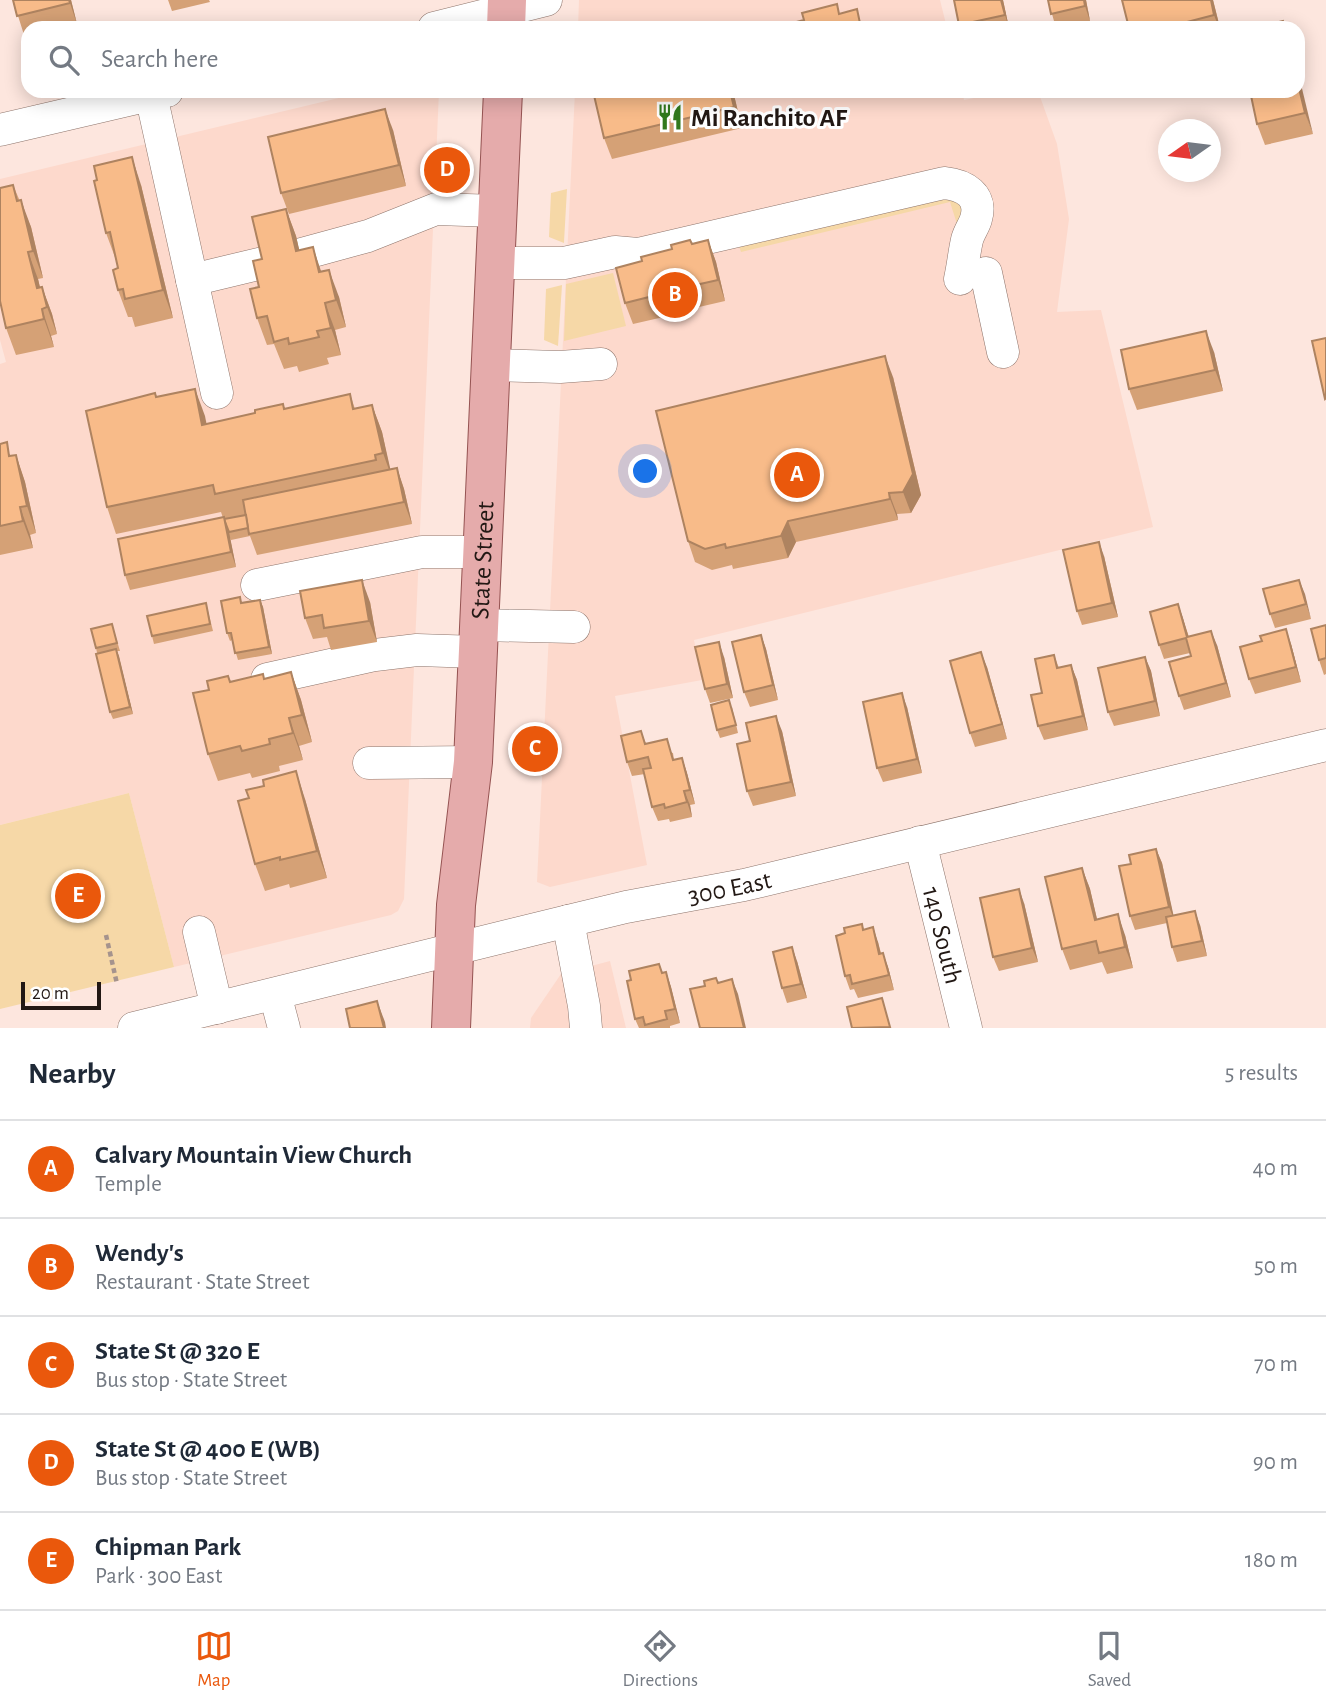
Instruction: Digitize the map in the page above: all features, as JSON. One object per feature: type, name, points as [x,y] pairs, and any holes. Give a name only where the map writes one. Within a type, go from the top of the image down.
[{"type":"main road","name":"State Street","points":[[450,1028],[456,905],[473,762],[503,98]]},
{"type":"street","points":[[468,21],[506,13],[545,0]]},
{"type":"street","points":[[0,130],[138,98]]},
{"type":"street","points":[[160,98],[192,281],[217,393]]},
{"type":"street","points":[[495,262],[564,263],[615,252],[638,254],[944,183],[960,184],[970,190],[977,207],[978,214],[968,236],[973,276],[1003,352]]},
{"type":"street","points":[[302,254],[368,236],[436,209],[497,211]]},
{"type":"street","points":[[192,281],[267,262]]},
{"type":"street","points":[[491,365],[560,367],[601,364]]},
{"type":"street","points":[[257,585],[422,552],[482,552]]},
{"type":"street","points":[[267,679],[375,655],[574,627]]},
{"type":"street","name":"300 East","points":[[134,1028],[626,907],[744,885],[1326,745]]},
{"type":"street","points":[[369,763],[473,762]]},
{"type":"street","name":"140 South","points":[[920,842],[966,1028]]},
{"type":"street","points":[[568,921],[586,1028]]},
{"type":"street","points":[[199,932],[217,1008]]},
{"type":"street","points":[[275,994],[284,1028]]},
{"type":"path","points":[[106,935],[117,984]]},
{"type":"shaded area","points":[[579,0],[940,0],[945,21],[578,21]]},
{"type":"shaded area","points":[[339,98],[439,98],[404,899],[398,911],[391,915],[174,967],[129,793],[0,825],[0,364],[6,362],[0,340],[0,179]]},
{"type":"shaded area","points":[[575,98],[1041,98],[1057,144],[1069,219],[1057,312],[1101,310],[1153,527],[694,640],[702,680],[615,696],[647,865],[550,887],[537,882]]},
{"type":"shaded area","points":[[567,189],[564,243],[549,237],[551,193]]},
{"type":"shaded area","points":[[945,194],[966,205],[957,224],[950,202],[741,252],[738,243]]},
{"type":"shaded area","points":[[613,273],[626,326],[564,341],[566,284]]},
{"type":"shaded area","points":[[562,285],[558,346],[544,340],[546,289]]},
{"type":"shaded area","points":[[129,793],[174,967],[0,1009],[0,825]]},
{"type":"shaded area","points":[[610,961],[626,1028],[530,1028],[531,1018],[561,974]]},
{"type":"building","points":[[13,0],[69,0],[70,3],[17,16]]},
{"type":"building","points":[[954,0],[1001,0],[1005,15],[977,21],[958,21]]},
{"type":"building","points":[[1048,0],[1084,0],[1085,6],[1051,14]]},
{"type":"building","points":[[1122,0],[1211,0],[1214,15],[1191,21],[1127,21]]},
{"type":"building","points":[[837,4],[839,14],[857,9],[860,21],[800,21],[804,20],[802,13]]},
{"type":"building","points":[[595,98],[732,98],[734,107],[604,138]]},
{"type":"building","points":[[1251,98],[1301,98],[1305,113],[1257,124]]},
{"type":"building","points":[[385,109],[399,165],[281,193],[268,137]]},
{"type":"building","points":[[132,157],[163,290],[125,299],[123,289],[118,290],[113,270],[118,268],[110,232],[106,233],[94,181],[97,180],[94,166]]},
{"type":"building","points":[[13,185],[17,201],[21,200],[33,251],[28,252],[37,288],[42,287],[47,307],[42,309],[44,319],[6,328],[0,301],[0,188]]},
{"type":"building","points":[[286,209],[296,251],[313,247],[319,272],[329,270],[336,300],[325,303],[331,328],[317,331],[319,337],[289,344],[288,338],[274,342],[267,316],[257,318],[250,289],[259,287],[253,261],[262,259],[252,217]]},
{"type":"building","points":[[690,240],[692,244],[708,240],[718,280],[691,286],[690,281],[659,289],[661,294],[625,303],[616,268],[642,261],[641,257],[672,249],[671,245]]},
{"type":"building","points":[[1206,331],[1215,370],[1129,389],[1121,350]]},
{"type":"building","points":[[1326,338],[1326,398],[1325,399],[1312,341]]},
{"type":"building","points":[[885,356],[913,474],[903,492],[889,493],[890,499],[788,521],[781,536],[726,548],[725,544],[705,549],[688,541],[656,411]]},
{"type":"building","points":[[195,389],[202,425],[283,404],[284,409],[350,394],[353,409],[372,405],[383,453],[375,455],[376,460],[215,494],[213,485],[107,507],[86,411],[155,393],[156,397]]},
{"type":"building","points":[[7,442],[9,456],[16,455],[27,506],[20,507],[23,521],[0,526],[0,444]]},
{"type":"building","points":[[397,468],[404,502],[249,534],[243,500]]},
{"type":"building","points":[[246,515],[248,528],[229,532],[224,519]]},
{"type":"building","points":[[224,517],[231,552],[125,575],[118,539]]},
{"type":"building","points":[[1099,542],[1112,603],[1077,611],[1063,550]]},
{"type":"building","points":[[362,580],[369,621],[324,628],[322,615],[305,618],[300,591]]},
{"type":"building","points":[[1299,580],[1306,604],[1270,614],[1263,589]]},
{"type":"building","points":[[240,597],[241,603],[260,600],[269,647],[235,653],[231,633],[227,633],[221,601]]},
{"type":"building","points":[[206,603],[210,624],[152,636],[147,616]]},
{"type":"building","points":[[1178,604],[1187,637],[1211,631],[1226,683],[1179,696],[1169,662],[1191,656],[1186,638],[1159,645],[1150,612]]},
{"type":"building","points":[[112,624],[117,643],[96,648],[91,629]]},
{"type":"building","points":[[1326,625],[1326,658],[1319,660],[1311,629]]},
{"type":"building","points":[[1286,629],[1296,667],[1249,679],[1240,647],[1262,641],[1260,636]]},
{"type":"building","points":[[761,635],[773,685],[744,692],[732,642]]},
{"type":"building","points":[[719,642],[727,684],[705,689],[695,647]]},
{"type":"building","points":[[116,649],[130,707],[110,712],[96,654]]},
{"type":"building","points":[[981,652],[1002,724],[970,733],[950,661]]},
{"type":"building","points":[[1054,655],[1057,668],[1071,665],[1083,716],[1038,726],[1031,695],[1042,693],[1035,659]]},
{"type":"building","points":[[1145,657],[1155,701],[1108,712],[1098,668]]},
{"type":"building","points":[[291,672],[302,715],[289,718],[293,733],[269,739],[270,744],[242,751],[240,746],[208,754],[193,693],[209,690],[207,681],[228,676],[230,682],[263,674],[264,679]]},
{"type":"building","points":[[902,693],[917,759],[877,768],[863,702]]},
{"type":"building","points":[[729,700],[736,725],[717,730],[711,705]]},
{"type":"building","points":[[776,716],[791,782],[747,791],[737,744],[750,741],[746,723]]},
{"type":"building","points":[[641,731],[645,744],[667,739],[673,760],[682,758],[690,790],[684,791],[687,802],[665,808],[664,804],[652,807],[643,769],[651,768],[648,757],[627,762],[621,736]]},
{"type":"building","points":[[296,771],[317,851],[255,864],[238,801],[249,798],[246,790],[264,786],[263,780]]},
{"type":"building","points":[[1156,849],[1169,907],[1130,916],[1119,866],[1131,864],[1129,855]]},
{"type":"building","points":[[1082,868],[1095,920],[1118,914],[1125,947],[1099,953],[1096,941],[1062,949],[1045,877]]},
{"type":"building","points":[[1019,889],[1032,948],[993,957],[980,898]]},
{"type":"building","points":[[1195,911],[1202,941],[1172,947],[1166,917]]},
{"type":"building","points":[[862,924],[863,930],[873,927],[879,954],[883,953],[889,975],[852,984],[850,975],[845,976],[836,936],[845,933],[844,928]]},
{"type":"building","points":[[792,947],[801,984],[782,988],[773,952]]},
{"type":"building","points":[[659,964],[662,973],[666,972],[675,1009],[665,1011],[667,1019],[645,1025],[643,1017],[635,1019],[627,981],[631,980],[629,971]]},
{"type":"building","points":[[716,978],[718,983],[732,979],[744,1028],[700,1028],[690,989],[705,986],[704,981]]},
{"type":"building","points":[[882,998],[890,1027],[852,1028],[847,1007]]},
{"type":"building","points":[[377,1001],[384,1028],[350,1028],[346,1009]]},
{"type":"place","name":"Mi Ranchito AF","points":[[670,117]]},
{"type":"place","name":"State St @ 400 E (WB)","points":[[447,170]]},
{"type":"place","name":"Wendy's","points":[[675,295]]},
{"type":"place","name":"Calvary Mountain View Church","points":[[797,475]]},
{"type":"place","name":"State St @ 320 E","points":[[535,749]]},
{"type":"place","name":"Chipman Park","points":[[78,896]]}]
